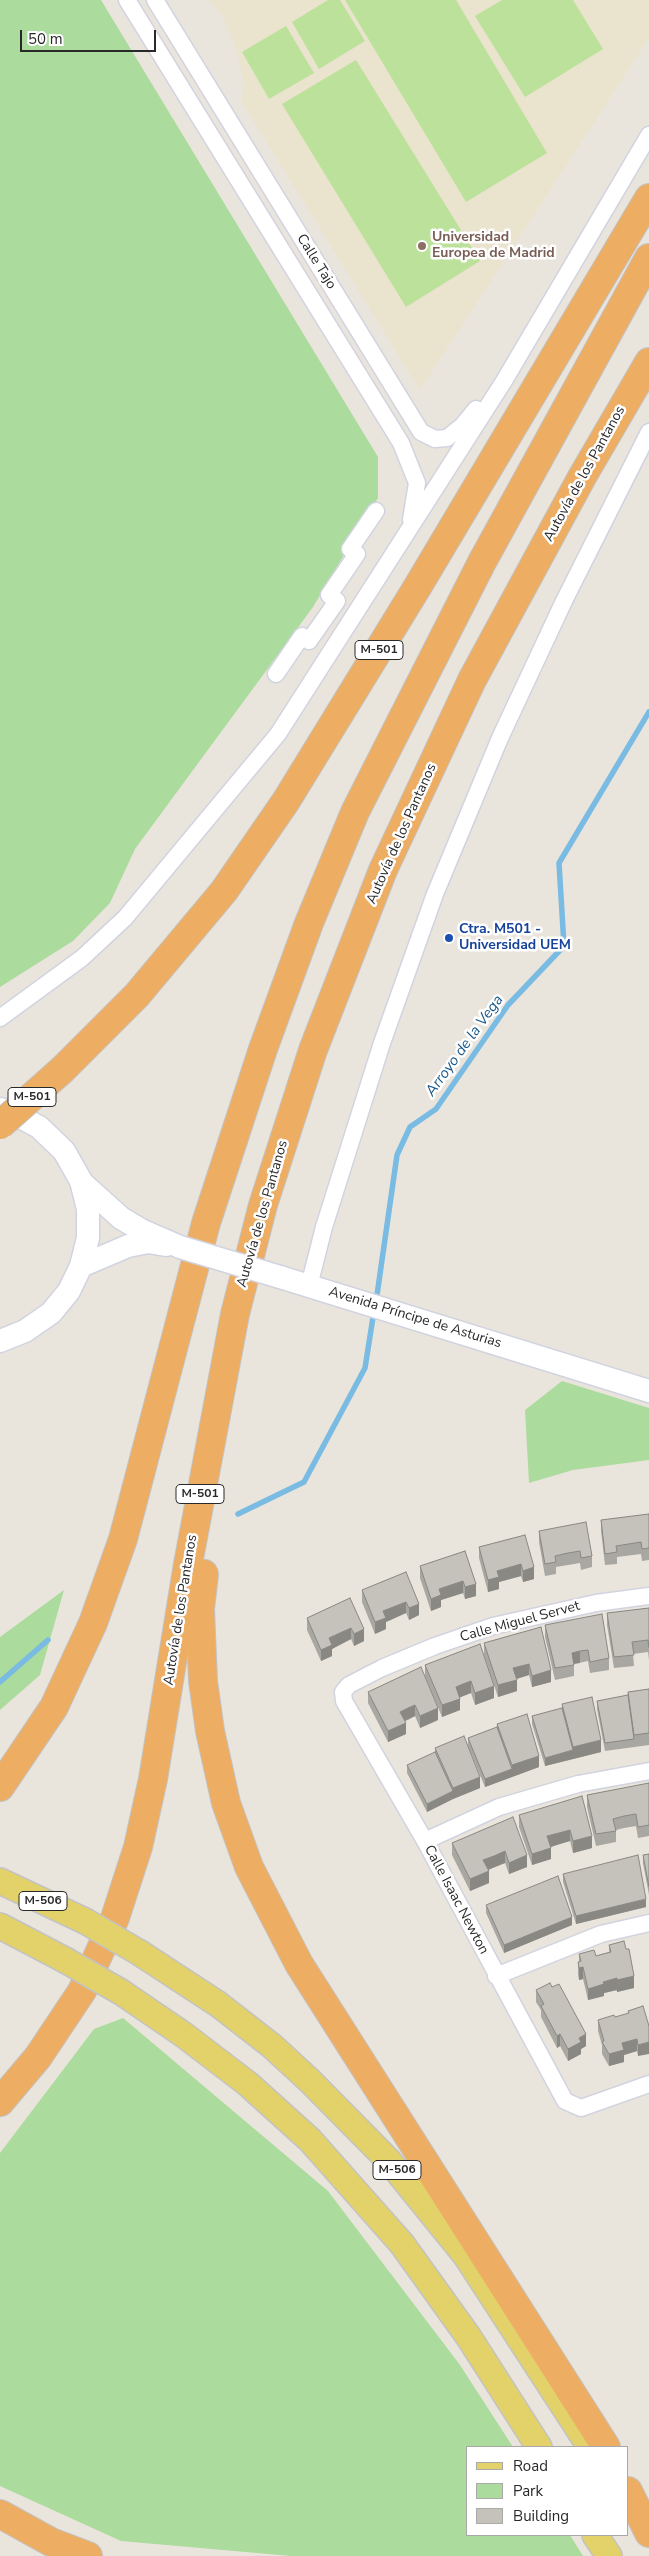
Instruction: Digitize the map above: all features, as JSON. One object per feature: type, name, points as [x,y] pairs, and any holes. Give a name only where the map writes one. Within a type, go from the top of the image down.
[{"type":"highway","name":"M-501","points":[[0,1125],[63,1069],[137,995],[224,890],[286,801],[418,586],[649,198]]},
{"type":"highway","points":[[0,1787],[54,1707],[93,1623],[123,1539],[209,1214],[263,1049],[309,922],[348,829],[482,562],[649,258]]},
{"type":"highway","name":"Autovía de los Pantanos","points":[[0,2102],[38,2057],[82,1991],[115,1918],[138,1847],[153,1779],[198,1506],[235,1314],[263,1206],[313,1050],[384,870],[472,680],[582,478],[649,362]]},
{"type":"highway","points":[[235,1314],[234,1354],[228,1417],[206,1552],[200,1609],[203,1681],[210,1731],[226,1803],[249,1867],[299,1964],[605,2446]]},
{"type":"highway","points":[[629,2493],[649,2533]]},
{"type":"highway","points":[[0,2514],[51,2542],[88,2556]]},
{"type":"main road","name":"M-506","points":[[0,1882],[86,1921],[140,1953],[218,2004],[272,2046],[316,2087],[390,2160],[466,2256],[589,2446]]},
{"type":"main road","points":[[0,1926],[121,1992],[184,2035],[248,2084],[310,2140],[402,2244],[468,2336],[538,2446]]},
{"type":"main road","points":[[629,2507],[649,2538]]},
{"type":"main road","points":[[596,2536],[609,2556]]},
{"type":"street","name":"Calle Tajo","points":[[127,0],[401,443],[416,483],[415,505],[409,530]]},
{"type":"street","name":"Calle Tajo","points":[[155,0],[421,432],[436,439],[447,438],[462,426],[504,381]]},
{"type":"street","points":[[0,1018],[82,958],[131,910],[278,734],[504,381],[649,135]]},
{"type":"street","points":[[309,1286],[324,1227],[379,1052],[435,894],[500,738],[556,618],[649,432]]},
{"type":"street","points":[[276,674],[302,636],[309,641],[337,601],[329,596],[357,554],[350,550],[376,511]]},
{"type":"street","points":[[0,1109],[9,1111],[40,1127],[64,1151],[81,1181],[88,1209],[88,1238],[81,1266],[69,1291],[51,1313],[25,1331],[0,1341]]},
{"type":"street","name":"Avenida Príncipe de Asturias","points":[[81,1181],[121,1218],[141,1230],[180,1247],[649,1391]]},
{"type":"street","name":"Avenida Príncipe de Asturias","points":[[81,1266],[134,1245],[148,1242],[180,1247]]},
{"type":"street","name":"Calle Miguel Servet","points":[[343,1692],[349,1685],[382,1668],[435,1646],[493,1626],[596,1603],[649,1596]]},
{"type":"street","name":"Calle Isaac Newton","points":[[343,1692],[344,1701],[425,1841],[565,2101],[572,2106],[581,2108],[649,2084]]},
{"type":"street","points":[[425,1841],[500,1807],[578,1784],[649,1771]]},
{"type":"street","points":[[496,1976],[601,1934],[649,1923]]},
{"type":"shaded area","name":"Universidad Europea de Madrid","points":[[209,0],[649,0],[649,38],[420,390],[241,101],[244,84],[238,55],[222,14]]},
{"type":"green space","points":[[0,0],[101,0],[378,457],[378,498],[313,607],[135,849],[110,903],[73,941],[0,987]]},
{"type":"green space","points":[[328,0],[340,0],[365,41],[319,69],[292,22]]},
{"type":"green space","points":[[345,0],[456,0],[547,153],[466,202]]},
{"type":"green space","points":[[502,0],[573,0],[603,49],[525,97],[475,16]]},
{"type":"green space","points":[[286,26],[314,73],[269,99],[242,52]]},
{"type":"green space","points":[[356,60],[480,261],[406,307],[282,104]]},
{"type":"green space","points":[[562,1381],[649,1408],[649,1460],[573,1470],[529,1483],[525,1410]]},
{"type":"green space","points":[[64,1590],[40,1675],[0,1710],[0,1637]]},
{"type":"green space","points":[[123,2018],[328,2191],[460,2365],[512,2446],[467,2446],[467,2536],[571,2536],[583,2556],[291,2556],[121,2541],[0,2486],[0,2153],[94,2029]]},
{"type":"building","points":[[649,1514],[649,1548],[642,1549],[641,1542],[616,1546],[617,1552],[605,1554],[601,1520]]},
{"type":"building","points":[[586,1522],[592,1556],[581,1558],[580,1551],[568,1553],[555,1556],[556,1562],[545,1564],[539,1531]]},
{"type":"building","points":[[525,1535],[534,1567],[523,1571],[521,1564],[497,1571],[499,1577],[488,1580],[479,1547]]},
{"type":"building","points":[[465,1551],[476,1584],[465,1587],[463,1581],[439,1589],[441,1595],[431,1599],[420,1566]]},
{"type":"building","points":[[406,1572],[419,1604],[409,1608],[406,1602],[383,1611],[386,1618],[375,1622],[362,1590]]},
{"type":"building","points":[[350,1598],[364,1629],[354,1634],[351,1628],[329,1638],[332,1645],[321,1650],[307,1618]]},
{"type":"building","points":[[649,1608],[649,1648],[648,1640],[632,1642],[634,1655],[614,1657],[607,1613]]},
{"type":"building","points":[[602,1614],[609,1658],[590,1662],[588,1650],[580,1651],[572,1653],[574,1665],[555,1668],[545,1625]]},
{"type":"building","points":[[541,1627],[551,1670],[532,1676],[529,1664],[513,1668],[517,1680],[498,1685],[484,1643]]},
{"type":"building","points":[[480,1644],[494,1686],[475,1693],[471,1681],[456,1687],[460,1699],[442,1705],[425,1665]]},
{"type":"building","points":[[421,1667],[438,1708],[420,1716],[415,1705],[408,1708],[400,1712],[406,1723],[388,1731],[368,1692]]},
{"type":"building","points":[[649,1689],[649,1733],[634,1735],[628,1692]]},
{"type":"building","points":[[628,1695],[634,1739],[605,1743],[597,1701]]},
{"type":"building","points":[[592,1697],[601,1740],[573,1747],[562,1704]]},
{"type":"building","points":[[562,1708],[573,1750],[545,1758],[532,1716]]},
{"type":"building","points":[[527,1714],[539,1756],[512,1765],[497,1724]]},
{"type":"building","points":[[497,1727],[512,1769],[485,1779],[468,1738]]},
{"type":"building","points":[[464,1736],[480,1777],[453,1788],[435,1748]]},
{"type":"building","points":[[435,1752],[453,1791],[427,1804],[407,1765]]},
{"type":"building","points":[[649,1783],[649,1825],[638,1827],[636,1814],[624,1816],[613,1819],[616,1831],[596,1834],[587,1795]]},
{"type":"building","points":[[582,1796],[592,1836],[573,1841],[570,1830],[547,1836],[551,1848],[532,1854],[519,1815]]},
{"type":"building","points":[[513,1817],[527,1855],[509,1863],[505,1851],[483,1860],[489,1871],[470,1879],[452,1843]]},
{"type":"building","points":[[649,1854],[649,1887],[643,1855]]},
{"type":"building","points":[[638,1855],[646,1899],[576,1916],[563,1874]]},
{"type":"building","points":[[558,1876],[572,1917],[504,1945],[486,1905]]},
{"type":"building","points":[[624,1941],[626,1949],[629,1949],[634,1976],[617,1980],[617,1978],[588,1989],[583,1967],[579,1968],[578,1962],[581,1961],[579,1954],[594,1950],[596,1956],[611,1952],[609,1945]]},
{"type":"building","points":[[550,1983],[552,1987],[559,1984],[586,2034],[579,2038],[581,2042],[568,2049],[560,2034],[557,2036],[541,2006],[544,2004],[536,1990]]},
{"type":"building","points":[[643,2006],[649,2026],[649,2042],[638,2045],[637,2039],[622,2043],[624,2050],[609,2054],[602,2042],[604,2041],[598,2020],[629,2013],[628,2011]]},
{"type":"waterway","name":"Arroyo de la Vega","points":[[376,1302],[397,1155],[410,1127],[436,1109],[508,1005],[564,946],[559,863],[649,712]]},
{"type":"waterway","name":"Arroyo de la Vega","points":[[238,1514],[304,1482],[365,1368],[374,1311]]},
{"type":"waterway","points":[[0,1682],[48,1640]]},
{"type":"place","name":"Universidad Europea de Madrid","points":[[422,246]]},
{"type":"place","name":"Ctra. M501 - Universidad UEM","points":[[449,938]]}]
